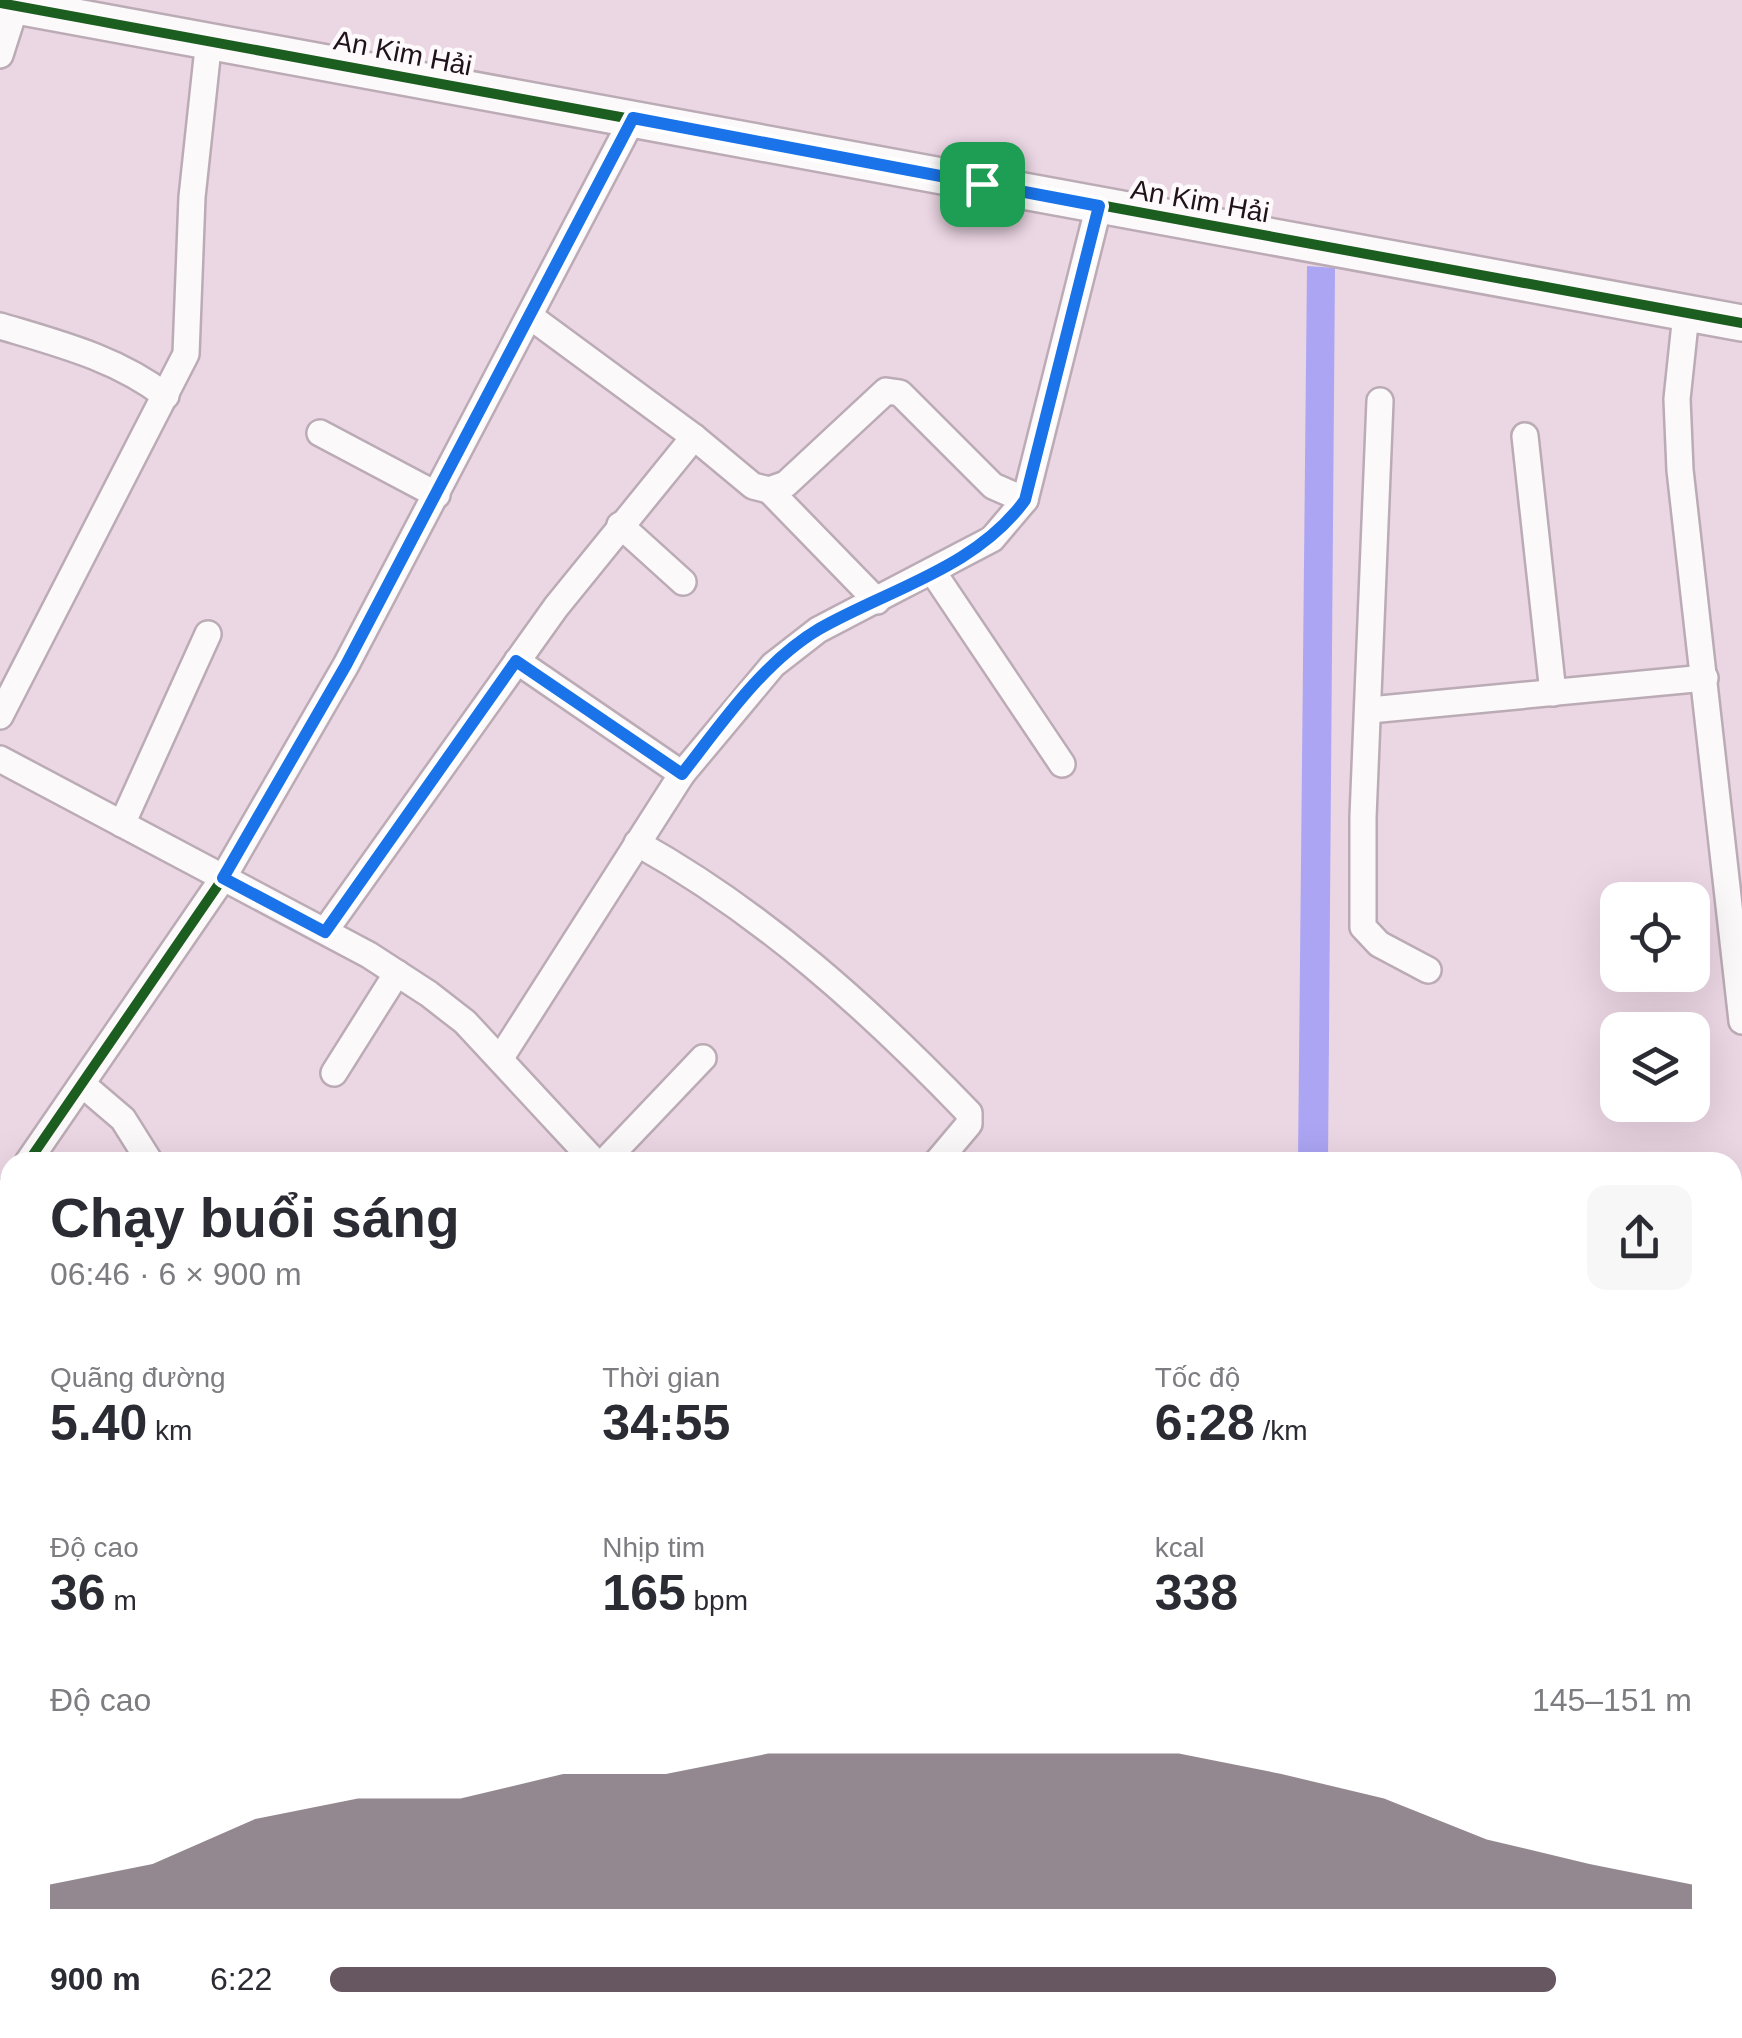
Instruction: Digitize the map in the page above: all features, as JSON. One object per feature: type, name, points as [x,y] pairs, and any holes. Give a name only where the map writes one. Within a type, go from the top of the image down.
[{"type":"street","name":"An Kim Hải","points":[[8,4],[1742,324]]},
{"type":"street","points":[[0,55],[8,4]]},
{"type":"street","points":[[0,716],[186,354],[192,198],[209,39]]},
{"type":"street","points":[[35,1152],[223,878],[437,495],[633,118]]},
{"type":"street","points":[[500,1060],[682,774],[792,648],[992,538],[1025,500],[1099,206]]},
{"type":"street","points":[[1686,314],[1677,400],[1680,470],[1705,678],[1731,787],[1742,1021]]},
{"type":"street","points":[[531,317],[694,436],[753,486],[769,490],[877,601]]},
{"type":"street","points":[[0,326],[99,357],[166,396]]},
{"type":"street","points":[[769,490],[786,484],[886,390],[900,393],[992,486],[1025,500]]},
{"type":"street","points":[[1380,401],[1370,710],[1362,817],[1362,927],[1379,944],[1428,970]]},
{"type":"street","points":[[320,433],[437,495]]},
{"type":"street","points":[[325,932],[516,661],[694,436]]},
{"type":"street","points":[[1526,436],[1553,692]]},
{"type":"street","points":[[620,525],[683,582]]},
{"type":"street","points":[[933,572],[1062,764]]},
{"type":"street","points":[[122,824],[208,634]]},
{"type":"street","points":[[516,661],[682,774]]},
{"type":"street","points":[[1370,710],[1705,678]]},
{"type":"street","points":[[0,760],[397,973],[465,1022],[586,1152]]},
{"type":"street","points":[[637,843],[746,909],[866,1008],[969,1113],[969,1124],[945,1152]]},
{"type":"street","points":[[334,1073],[397,973]]},
{"type":"street","points":[[614,1152],[703,1058]]},
{"type":"street","points":[[82,1084],[123,1119],[144,1152]]},
{"type":"shaded area","points":[[1307,266],[1335,268],[1328,1152],[1298,1152]]},
{"type":"cycle path","points":[[0,3],[1742,323]]},
{"type":"cycle path","points":[[35,1152],[223,878],[346,665],[633,118]]},
{"type":"route","points":[[633,118],[982,184],[1099,206],[1025,500],[1008,524],[970,552],[818,630],[792,648],[758,682],[682,774],[516,661],[325,932],[223,878],[346,665],[633,118]]}]
